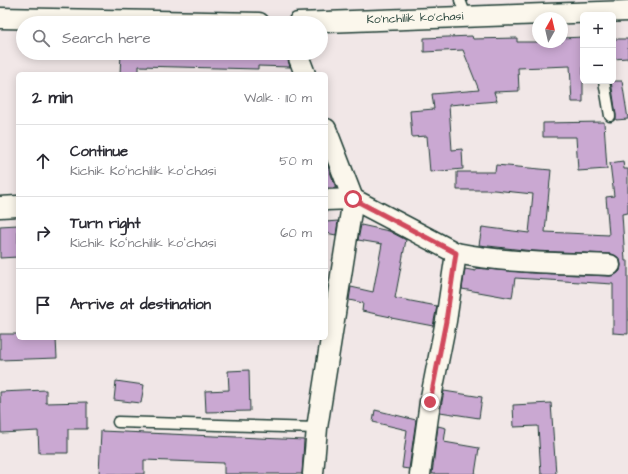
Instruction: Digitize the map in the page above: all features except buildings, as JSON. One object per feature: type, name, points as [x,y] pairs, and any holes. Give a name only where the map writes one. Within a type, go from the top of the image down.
[{"type":"street","name":"Ko‘nchilik ko'chasi","points":[[328,20],[463,8],[606,10]]},
{"type":"street","points":[[0,18],[16,18]]},
{"type":"street","points":[[300,60],[304,72]]},
{"type":"street","points":[[313,474],[317,428],[353,199],[328,134]]},
{"type":"street","points":[[328,200],[353,199],[456,253],[474,257],[610,265]]},
{"type":"street","points":[[0,207],[16,206]]},
{"type":"street","points":[[420,474],[430,402],[446,321],[456,253]]},
{"type":"lane","points":[[605,84],[610,116]]},
{"type":"lane","points":[[118,422],[317,428]]},
{"type":"route","points":[[353,199],[456,253],[446,321],[430,402]]}]
